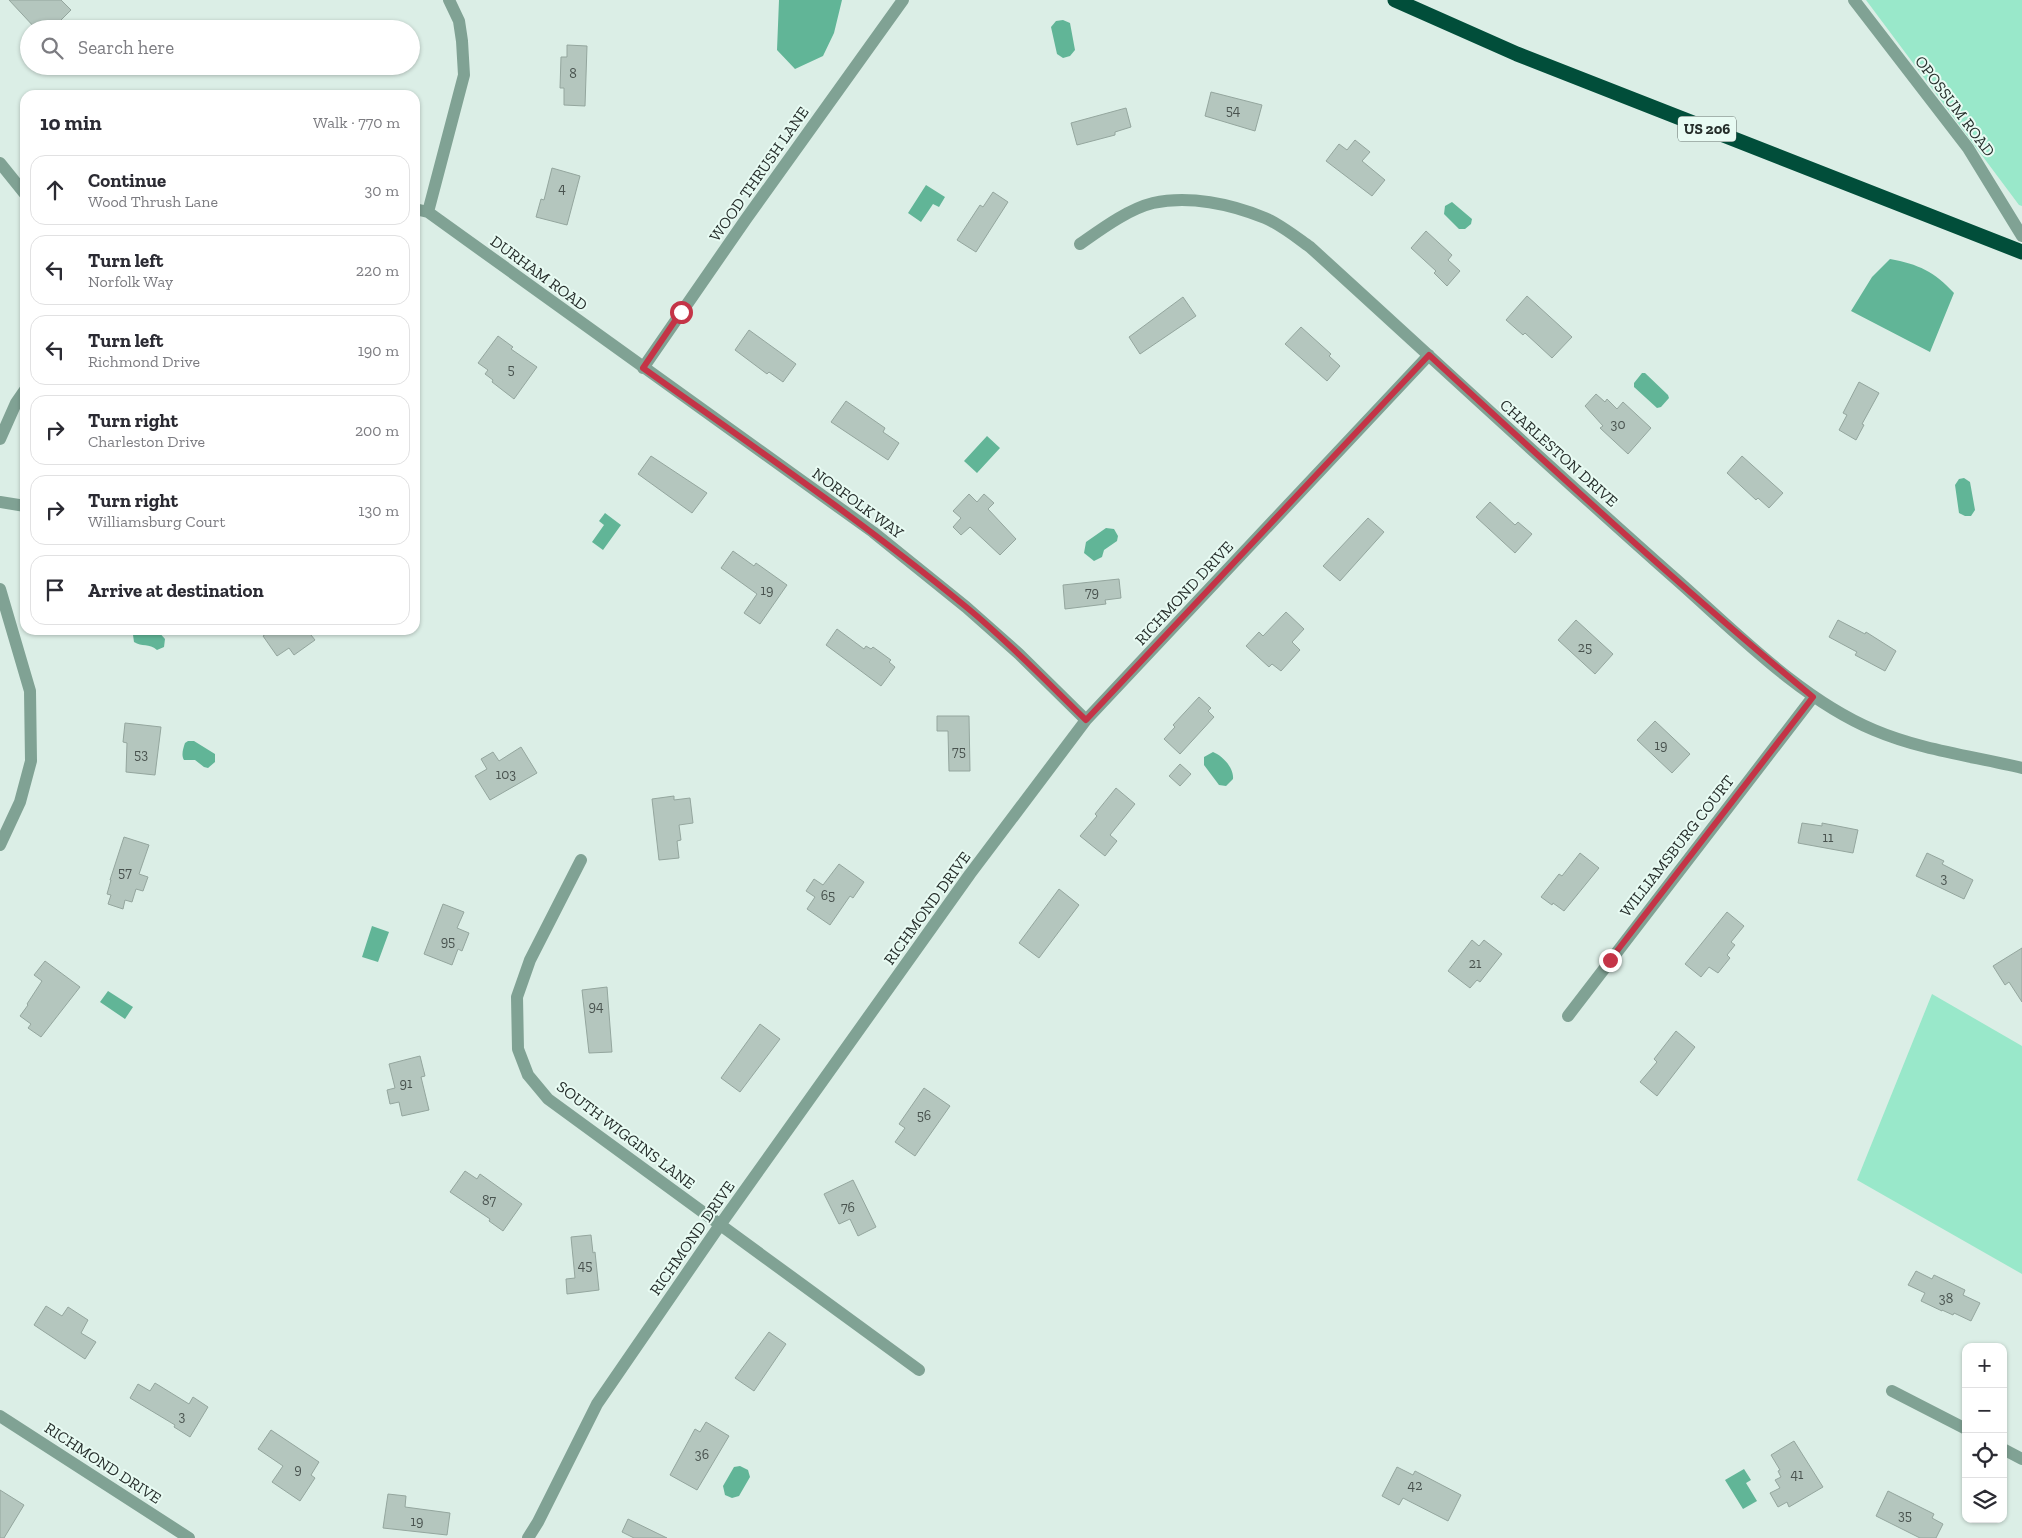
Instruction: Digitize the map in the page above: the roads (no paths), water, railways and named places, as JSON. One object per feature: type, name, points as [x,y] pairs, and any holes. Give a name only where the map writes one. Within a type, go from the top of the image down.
[{"type":"highway","name":"US 206","points":[[1395,0],[1517,54],[2022,252]]},
{"type":"street","points":[[421,210],[464,75],[459,21],[449,0]]},
{"type":"street","name":"WOOD THRUSH LANE","points":[[643,368],[746,219],[903,0]]},
{"type":"street","name":"OPOSSUM ROAD","points":[[1854,0],[1968,148],[2022,236]]},
{"type":"street","points":[[0,163],[20,188]]},
{"type":"street","name":"CHARLESTON DRIVE","points":[[1080,244],[1112,222],[1152,204],[1179,201],[1222,204],[1266,218],[1310,247],[1579,494],[1753,647],[1813,697],[1874,730],[1940,752],[2022,768]]},
{"type":"street","name":"DURHAM ROAD","points":[[421,210],[643,368]]},
{"type":"street","name":"RICHMOND DRIVE","points":[[528,1538],[538,1522],[597,1404],[720,1225],[970,874],[1086,720],[1429,355]]},
{"type":"street","name":"NORFOLK WAY","points":[[643,368],[873,532],[966,606],[1019,654],[1086,720]]},
{"type":"street","points":[[0,440],[20,397]]},
{"type":"street","points":[[0,502],[20,505]]},
{"type":"street","points":[[0,589],[30,691],[31,761],[20,802],[0,845]]},
{"type":"street","name":"WILLIAMSBURG COURT","points":[[1568,1016],[1813,697]]},
{"type":"street","name":"SOUTH WIGGINS LANE","points":[[581,860],[530,960],[518,997],[518,1049],[528,1075],[548,1099],[919,1370]]},
{"type":"street","points":[[1892,1391],[1962,1427]]},
{"type":"street","name":"RICHMOND DRIVE","points":[[0,1416],[189,1538]]},
{"type":"street","points":[[2007,1451],[2022,1459]]}]
